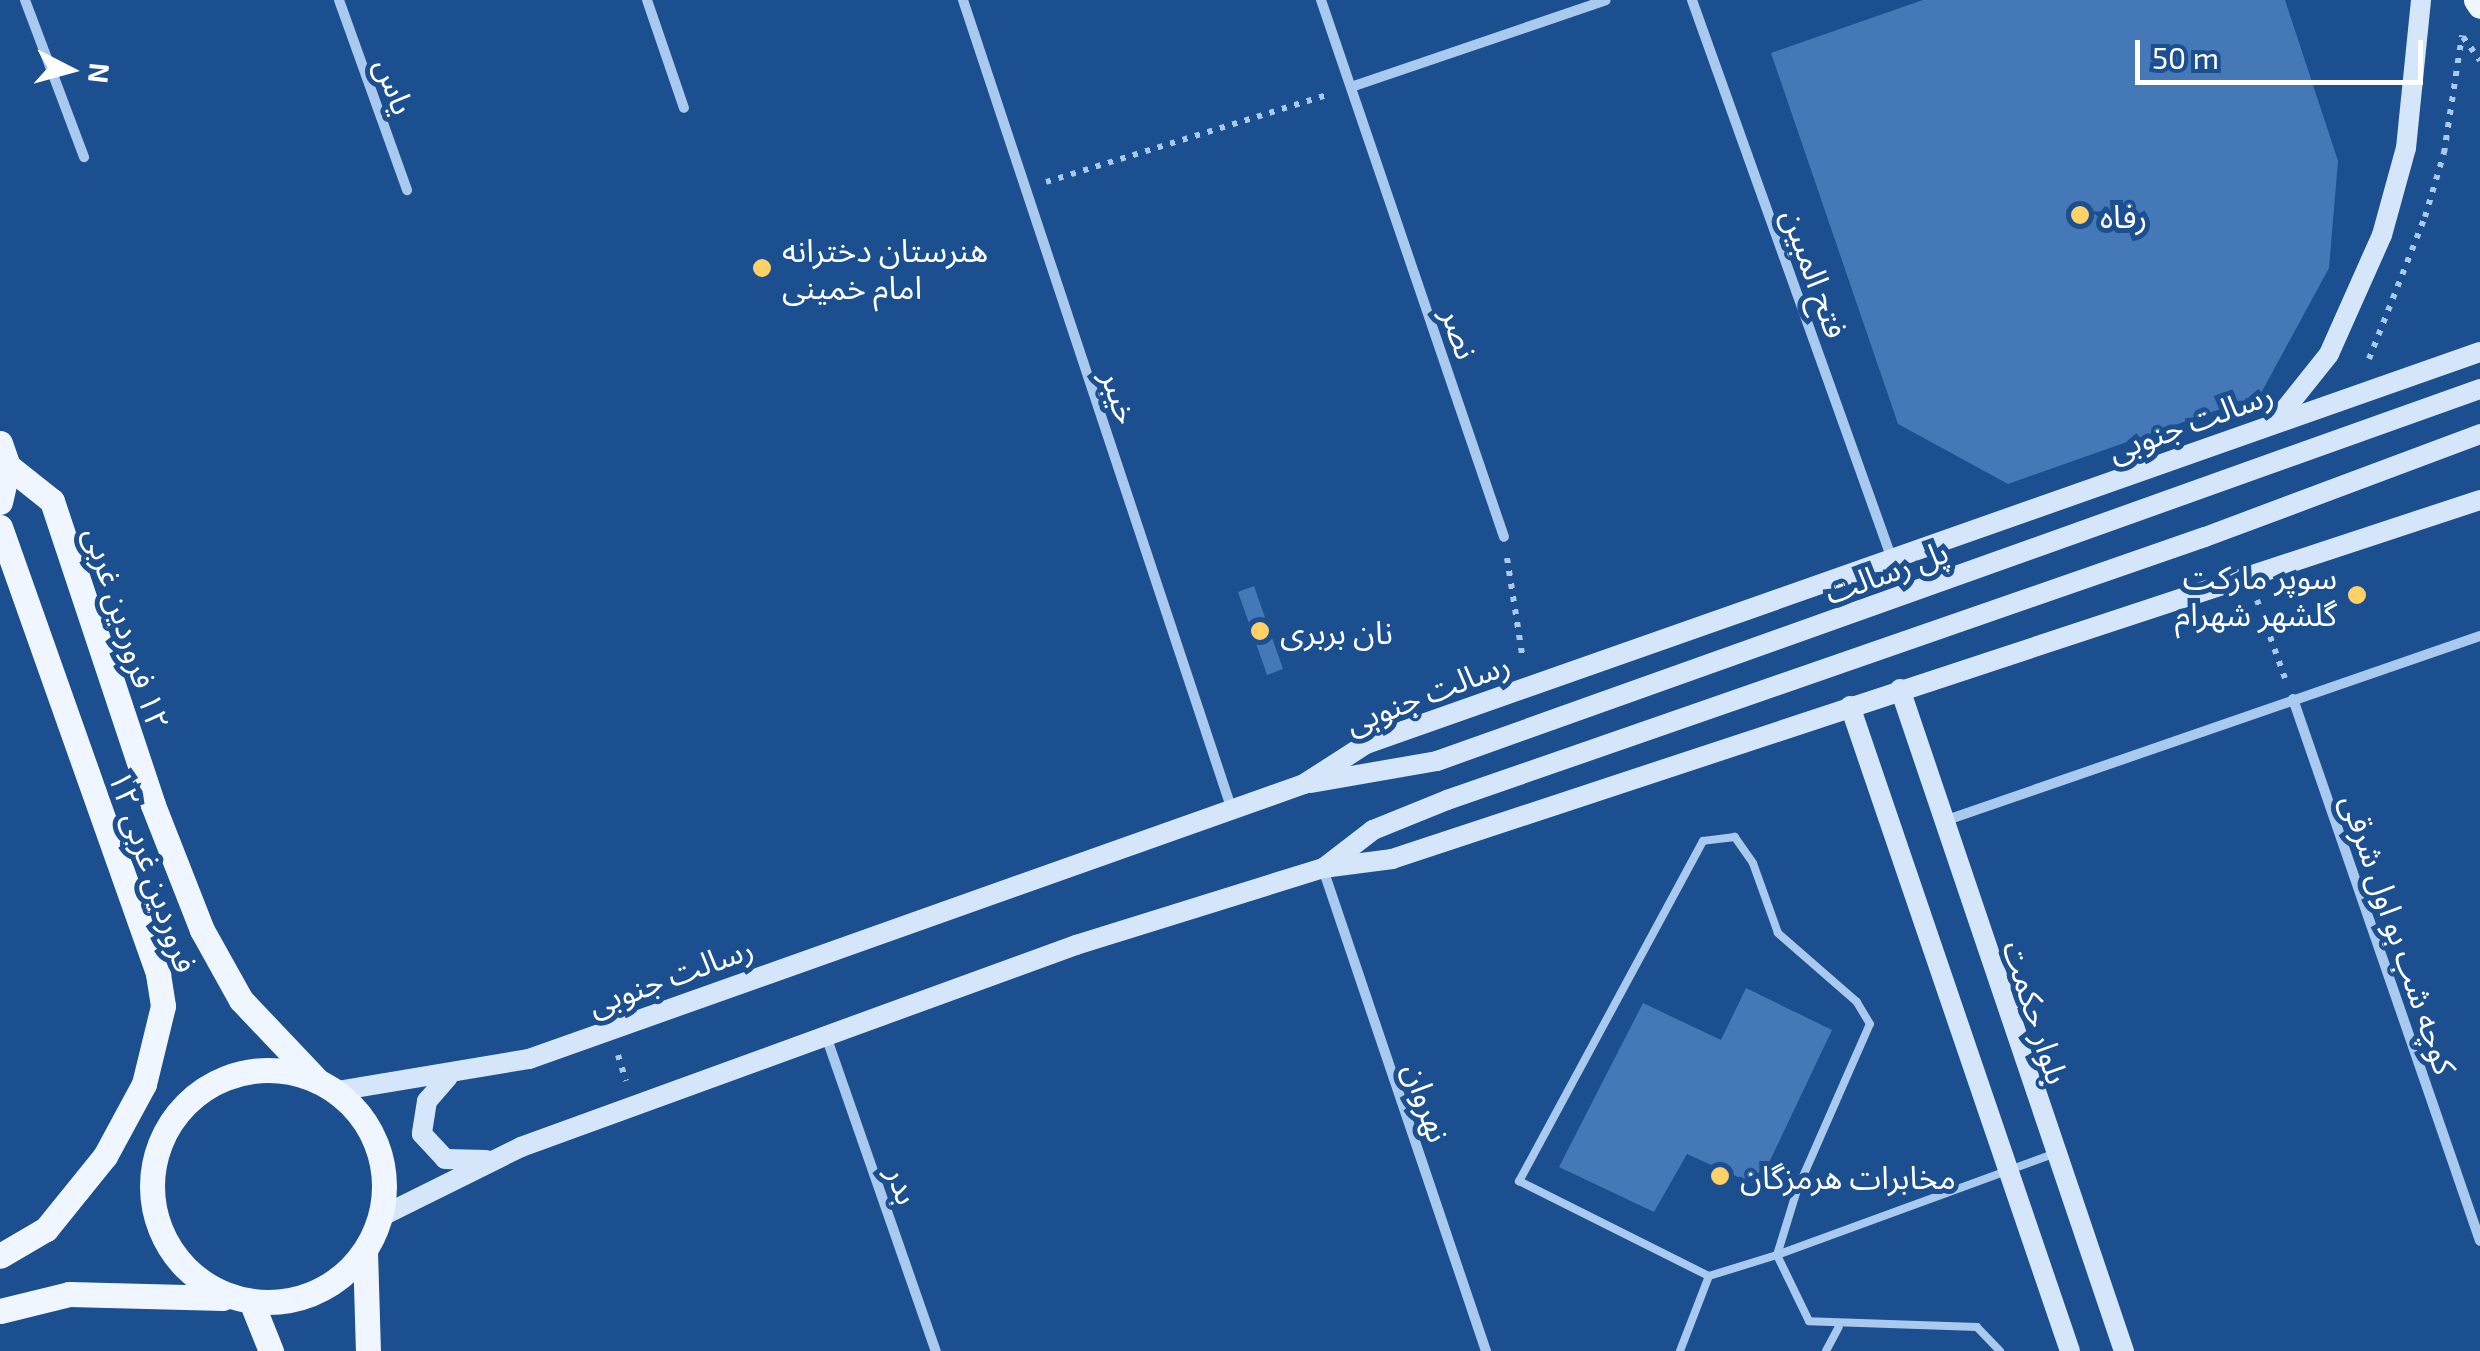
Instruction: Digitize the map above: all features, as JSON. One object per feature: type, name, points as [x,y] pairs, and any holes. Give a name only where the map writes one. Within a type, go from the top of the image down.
[{"type":"main road","points":[[2272,425],[2329,354],[2382,234],[2406,148],[2421,0]]},
{"type":"main road","name":"رسالت جنوبی","points":[[326,1084],[448,1077],[610,1030],[1304,784],[1366,744],[1893,563],[2480,352]]},
{"type":"main road","name":"پل رسالت","points":[[1304,784],[1436,760],[2480,389]]},
{"type":"main road","points":[[1323,868],[1374,830],[1446,800],[2205,537],[2480,434]]},
{"type":"main road","points":[[0,502],[4,455]]},
{"type":"main road","name":"١٢ فروردین غربى","points":[[4,455],[52,501],[169,851]]},
{"type":"main road","points":[[380,1217],[496,1160],[634,1106],[1076,946],[1323,868],[1392,859],[2480,500]]},
{"type":"main road","name":"۱۲ فروردین غربی","points":[[0,528],[158,974],[163,1006],[158,1047],[122,1130],[46,1229],[4,1255]]},
{"type":"main road","name":"بلوار حکمت","points":[[1900,689],[2053,1154],[2124,1351]]},
{"type":"main road","points":[[1850,706],[2070,1351]]},
{"type":"main road","name":"۱۲ فروردین غربی","points":[[169,851],[241,1000],[326,1084]]},
{"type":"main road","points":[[0,1311],[69,1294],[243,1300],[308,1296],[340,1278],[365,1251],[380,1217],[385,1182],[378,1147],[362,1116],[326,1084],[279,1069],[241,1072],[205,1086],[177,1112],[158,1145],[151,1183],[156,1221],[174,1256],[200,1282],[243,1300],[271,1351]]},
{"type":"main road","points":[[448,1077],[427,1101],[420,1122],[430,1149],[445,1159],[496,1160]]},
{"type":"main road","points":[[365,1251],[368,1351]]},
{"type":"street","points":[[25,0],[84,157]]},
{"type":"street","name":"یاس","points":[[338,0],[407,190]]},
{"type":"street","points":[[648,0],[684,108]]},
{"type":"street","name":"خیبر","points":[[964,0],[1232,810]]},
{"type":"street","name":"نصر","points":[[1320,0],[1504,537]]},
{"type":"street","points":[[1350,87],[1606,0]]},
{"type":"street","name":"فتح المبین","points":[[1692,0],[1893,563]]},
{"type":"street","points":[[1942,821],[2480,636]]},
{"type":"street","name":"کوچه شب بو اول شرقی","points":[[2292,699],[2480,1241]]},
{"type":"street","name":"نهروان","points":[[1323,868],[1486,1351]]},
{"type":"street","name":"بدر","points":[[826,1036],[936,1351]]},
{"type":"lane","points":[[2000,1351],[1977,1327],[1840,1326],[1809,1320],[1777,1255],[1797,1190],[1870,1024],[1857,1002],[1778,932],[1753,863],[1735,837],[1704,842],[1520,1181],[1708,1276],[1777,1255],[2053,1154]]},
{"type":"lane","points":[[1680,1351],[1708,1276]]},
{"type":"lane","points":[[1826,1351],[1840,1326]]},
{"type":"path","points":[[1026,188],[1350,87]]},
{"type":"path","points":[[1504,537],[1528,688]]},
{"type":"path","points":[[2248,575],[2292,699]]},
{"type":"path","points":[[610,1030],[634,1106]]},
{"type":"building","name":"رفاه","points":[[1923,0],[2285,0],[2338,161],[2329,268],[2260,395],[2008,484],[1898,424],[1771,53]]},
{"type":"building","name":"نان بربری","points":[[1254,586],[1283,669],[1267,675],[1238,592]]},
{"type":"building","points":[[1746,988],[1832,1030],[1758,1186],[1687,1154],[1654,1212],[1559,1167],[1643,1003],[1721,1040]]},
{"type":"place","name":"رفاه","points":[[2080,215]]},
{"type":"place","name":"هنرستان دخترانه امام خمینی","points":[[762,268]]},
{"type":"place","name":"سوپر مارکت گلشهر شهرام","points":[[2357,595]]},
{"type":"place","name":"نان بربری","points":[[1260,631]]},
{"type":"place","name":"مخابرات هرمزگان","points":[[1720,1176]]}]
